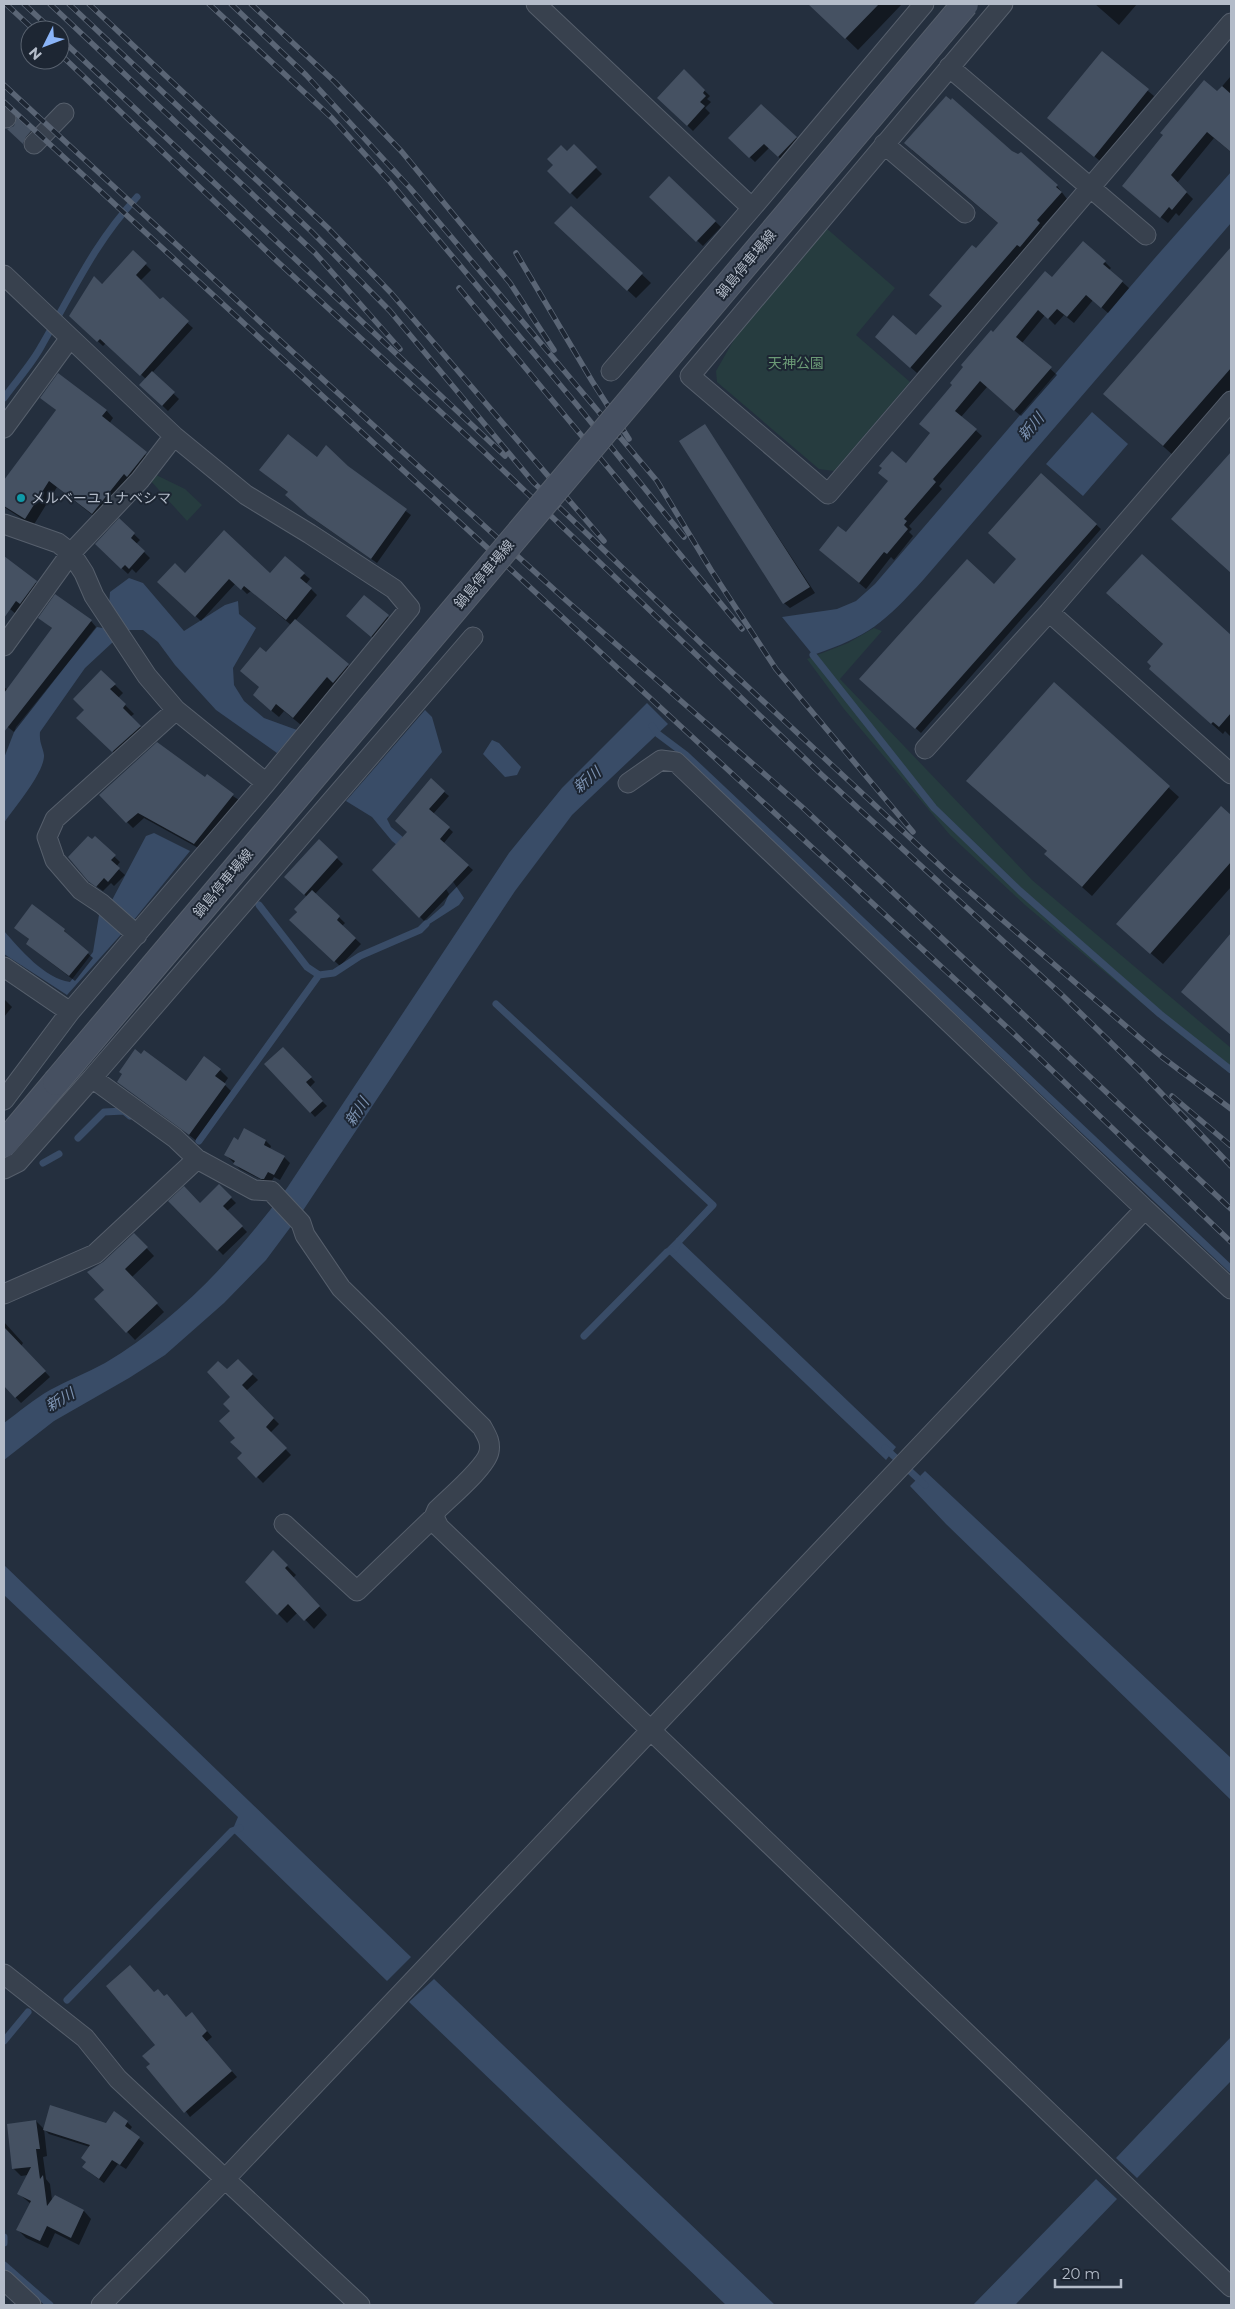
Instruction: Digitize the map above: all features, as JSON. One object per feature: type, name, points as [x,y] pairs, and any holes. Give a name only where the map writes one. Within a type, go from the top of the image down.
[{"type":"main road","name":"鍋島停車場線","points":[[4,1144],[965,4]]},
{"type":"street","points":[[536,4],[752,208]]},
{"type":"street","points":[[611,371],[752,208],[924,4]]},
{"type":"street","points":[[1002,4],[690,376],[828,494],[1092,188],[1231,23]]},
{"type":"street","points":[[949,67],[1146,235]]},
{"type":"street","points":[[34,144],[64,113]]},
{"type":"street","points":[[884,144],[965,213]]},
{"type":"street","points":[[4,275],[174,436],[246,495],[394,589],[410,608],[266,783],[135,932],[70,1012],[4,1100]]},
{"type":"street","points":[[4,428],[66,334]]},
{"type":"street","points":[[925,749],[1049,612],[1231,401]]},
{"type":"street","points":[[4,646],[71,553],[140,480],[174,436]]},
{"type":"street","points":[[4,524],[58,543],[71,553],[84,573],[94,596],[147,676],[176,710],[266,783]]},
{"type":"street","points":[[1049,612],[1231,774]]},
{"type":"street","points":[[4,1169],[18,1162],[473,637]]},
{"type":"street","points":[[135,932],[102,904],[81,890],[55,860],[47,837],[55,819],[176,710]]},
{"type":"street","points":[[628,783],[661,760],[676,762],[1231,1289]]},
{"type":"street","points":[[4,967],[70,1012]]},
{"type":"street","points":[[92,1078],[175,1138],[197,1158],[254,1190],[271,1191],[301,1223],[305,1234],[341,1288],[482,1427],[489,1438],[489,1454],[481,1465],[437,1510],[434,1517],[357,1591],[284,1524]]},
{"type":"street","points":[[4,1294],[95,1254],[197,1158]]},
{"type":"street","points":[[101,2305],[226,2178],[1145,1209]]},
{"type":"street","points":[[434,1517],[439,1527],[1231,2287]]},
{"type":"street","points":[[4,1974],[85,2038],[118,2079],[360,2305]]},
{"type":"street","points":[[4,2280],[31,2305]]},
{"type":"green space","name":"天神公園","points":[[825,227],[895,288],[856,335],[910,382],[834,471],[819,469],[717,382],[716,371],[743,324]]},
{"type":"green space","points":[[152,473],[185,489],[202,505],[187,521],[149,479]]},
{"type":"green space","points":[[874,628],[882,631],[840,679],[1032,880],[1231,1048],[1231,1074],[1174,1030],[1025,905],[950,835],[844,709],[807,659],[848,643]]},
{"type":"water","name":"新川","points":[[1231,172],[1231,223],[924,579],[898,607],[874,626],[848,641],[813,655],[782,617],[837,609],[856,601],[875,584]]},
{"type":"water","points":[[1092,412],[1128,444],[1083,496],[1046,464]]},
{"type":"water","points":[[129,578],[143,583],[184,631],[225,605],[238,601],[239,614],[256,628],[233,668],[234,685],[244,701],[264,718],[297,730],[277,753],[216,710],[175,665],[158,642],[143,630],[126,630],[109,605],[110,592]]},
{"type":"water","points":[[97,627],[108,629],[113,642],[85,668],[40,732],[44,755],[40,771],[4,823],[4,758],[16,727]]},
{"type":"water","name":"新川","points":[[647,703],[668,724],[572,815],[515,891],[304,1209],[266,1260],[224,1303],[165,1355],[54,1421],[4,1460],[4,1423],[32,1401],[57,1386],[105,1363],[132,1346],[182,1306],[227,1262],[287,1188],[509,853],[562,788]]},
{"type":"water","points":[[425,710],[432,717],[442,752],[387,819],[391,827],[450,877],[464,898],[459,905],[420,930],[419,927],[444,905],[449,894],[441,881],[392,841],[372,817],[346,801]]},
{"type":"water","points":[[492,740],[499,743],[521,767],[517,775],[505,777],[483,754]]},
{"type":"water","points":[[154,833],[190,851],[133,921],[67,995],[4,954],[4,931],[42,969],[51,975],[70,982],[93,952],[99,915],[111,902],[146,836]]},
{"type":"water","points":[[677,1238],[896,1447],[886,1460],[665,1250]]},
{"type":"water","points":[[925,1471],[1231,1758],[1231,1800],[946,1524],[910,1486]]},
{"type":"water","points":[[4,1565],[411,1957],[387,1981],[232,1831],[238,1817],[4,1595]]},
{"type":"water","points":[[434,1979],[775,2305],[726,2305],[409,2002]]},
{"type":"water","points":[[1231,2037],[1231,2081],[1137,2178],[1116,2158]]},
{"type":"water","points":[[1096,2179],[1117,2199],[1015,2305],[973,2305]]},
{"type":"building","points":[[808,4],[879,4],[845,39]]},
{"type":"building","points":[[1102,51],[1149,89],[1094,157],[1047,118]]},
{"type":"building","points":[[684,69],[705,90],[703,93],[706,96],[700,102],[705,106],[687,126],[657,98]]},
{"type":"building","points":[[1204,80],[1217,91],[1222,86],[1231,94],[1231,152],[1207,132],[1171,175],[1187,192],[1172,210],[1169,207],[1160,218],[1122,186],[1163,135],[1160,133]]},
{"type":"building","points":[[946,96],[951,100],[952,98],[1012,151],[1018,154],[1021,152],[1058,185],[1056,187],[1062,192],[1037,220],[1040,223],[1020,247],[1017,245],[910,368],[875,337],[893,315],[916,335],[942,306],[929,295],[972,245],[976,248],[998,223],[904,143]]},
{"type":"building","points":[[761,104],[797,137],[778,157],[764,144],[749,158],[728,138]]},
{"type":"building","points":[[17,115],[32,130],[23,144],[7,129],[14,126]]},
{"type":"building","points":[[574,144],[597,167],[570,194],[547,171],[553,165],[547,159],[561,145],[567,151]]},
{"type":"building","points":[[669,176],[716,221],[696,242],[649,197]]},
{"type":"building","points":[[571,206],[643,273],[627,291],[554,223]]},
{"type":"building","points":[[1083,241],[1106,261],[1103,264],[1123,281],[1101,308],[1086,295],[1067,317],[1057,309],[1048,319],[1038,310],[1016,337],[1052,367],[1014,411],[980,381],[955,411],[977,429],[933,479],[936,482],[904,519],[907,521],[904,525],[908,529],[887,554],[884,552],[859,583],[819,550],[838,526],[846,532],[888,481],[878,473],[882,468],[879,466],[892,451],[906,463],[930,433],[919,424],[952,385],[950,383],[963,367],[961,365],[991,330],[993,332],[1045,271],[1052,277]]},
{"type":"building","points":[[1231,247],[1231,368],[1163,446],[1103,394]]},
{"type":"building","points":[[133,250],[147,263],[136,275],[160,299],[163,297],[189,321],[140,376],[100,339],[97,342],[69,316],[94,276],[102,284]]},
{"type":"building","points":[[152,371],[175,392],[162,406],[139,385]]},
{"type":"building","points":[[58,373],[107,410],[102,416],[147,452],[127,477],[124,474],[92,514],[49,481],[25,519],[4,506],[4,480],[56,410],[40,398]]},
{"type":"building","points":[[705,424],[810,587],[783,604],[679,441]]},
{"type":"building","points":[[288,434],[317,457],[326,445],[348,466],[407,509],[371,559],[308,515],[285,495],[288,492],[259,470]]},
{"type":"building","points":[[1231,452],[1231,573],[1171,519]]},
{"type":"building","points":[[1041,473],[1097,524],[915,729],[859,679],[967,559],[994,584],[1016,559],[988,533]]},
{"type":"building","points":[[119,518],[135,533],[131,538],[145,551],[129,569],[125,565],[121,569],[95,544]]},
{"type":"building","points":[[224,530],[270,573],[285,556],[305,573],[300,578],[312,588],[286,620],[244,586],[241,590],[229,579],[195,617],[157,582],[175,563],[185,573]]},
{"type":"building","points":[[1142,554],[1231,635],[1231,713],[1219,727],[1213,722],[1211,724],[1149,669],[1151,666],[1147,662],[1163,644],[1106,593]]},
{"type":"building","points":[[4,556],[37,581],[20,604],[16,601],[4,618]]},
{"type":"building","points":[[55,594],[92,620],[4,732],[4,693],[52,628],[38,618]]},
{"type":"building","points":[[364,595],[389,615],[371,637],[346,616]]},
{"type":"building","points":[[295,619],[349,664],[333,683],[327,677],[293,718],[276,704],[271,711],[253,695],[259,687],[240,671],[260,647],[266,652]]},
{"type":"building","points":[[101,670],[116,684],[110,689],[126,704],[123,708],[141,726],[112,752],[76,718],[84,710],[73,699]]},
{"type":"building","points":[[1054,682],[1170,786],[1082,887],[1044,854],[1047,851],[966,781]]},
{"type":"building","points":[[157,742],[205,777],[207,774],[234,794],[194,844],[138,813],[126,823],[99,795]]},
{"type":"building","points":[[431,778],[445,791],[429,809],[450,827],[440,839],[469,865],[419,918],[372,870],[407,832],[395,821]]},
{"type":"building","points":[[1221,806],[1231,815],[1231,862],[1150,954],[1116,924]]},
{"type":"building","points":[[88,836],[92,839],[95,836],[116,855],[111,860],[120,868],[108,882],[104,878],[96,887],[88,881],[68,857]]},
{"type":"building","points":[[319,839],[338,857],[304,895],[284,877]]},
{"type":"building","points":[[312,890],[340,916],[337,920],[356,938],[334,962],[289,920],[297,912],[294,909]]},
{"type":"building","points":[[32,904],[65,929],[64,931],[89,952],[69,976],[26,944],[29,939],[14,928]]},
{"type":"building","points":[[1231,933],[1231,1035],[1181,992]]},
{"type":"building","points":[[283,1047],[312,1077],[306,1082],[323,1101],[310,1113],[264,1064]]},
{"type":"building","points":[[135,1049],[141,1054],[144,1050],[186,1081],[204,1056],[221,1069],[215,1076],[226,1084],[189,1135],[117,1082],[122,1074],[119,1072]]},
{"type":"building","points":[[244,1128],[266,1140],[264,1145],[285,1156],[274,1175],[268,1172],[264,1179],[261,1179],[233,1164],[235,1161],[224,1155],[234,1137],[238,1140]]},
{"type":"building","points":[[219,1184],[232,1197],[223,1206],[243,1226],[217,1251],[168,1201],[184,1186],[200,1203]]},
{"type":"building","points":[[134,1233],[148,1247],[125,1269],[158,1303],[126,1333],[94,1299],[104,1290],[87,1272],[103,1262]]},
{"type":"building","points":[[4,1327],[46,1371],[15,1398],[4,1386]]},
{"type":"building","points":[[238,1359],[253,1374],[242,1385],[274,1418],[266,1427],[287,1448],[256,1478],[237,1458],[242,1453],[230,1442],[235,1438],[219,1421],[230,1411],[223,1404],[230,1397],[207,1372],[218,1361],[227,1369]]},
{"type":"building","points":[[273,1550],[288,1565],[285,1568],[320,1606],[304,1621],[288,1604],[277,1615],[245,1582]]},
{"type":"building","points":[[130,1965],[154,1992],[158,1989],[164,1996],[167,1994],[186,2017],[192,2012],[207,2031],[202,2036],[232,2071],[184,2113],[146,2067],[150,2064],[142,2056],[155,2045],[106,1986]]},
{"type":"building","points":[[50,2105],[106,2123],[114,2111],[128,2121],[125,2126],[140,2137],[120,2165],[112,2160],[99,2179],[82,2167],[86,2162],[81,2158],[90,2145],[43,2130]]},
{"type":"building","points":[[36,2120],[40,2149],[36,2149],[40,2179],[43,2175],[47,2206],[55,2195],[84,2210],[71,2238],[47,2226],[40,2241],[16,2230],[31,2201],[17,2194],[31,2167],[12,2169],[7,2124]]},
{"type":"waterway","points":[[4,398],[38,352],[96,250],[137,197]]},
{"type":"waterway","points":[[813,655],[934,808],[1020,891],[1160,1014],[1231,1070]]},
{"type":"waterway","points":[[652,726],[658,734],[686,755],[1231,1269]]},
{"type":"waterway","points":[[259,905],[307,967],[319,975],[334,973],[360,956],[420,930],[426,924]]},
{"type":"waterway","points":[[199,1141],[319,975]]},
{"type":"waterway","points":[[496,1004],[713,1205],[679,1241],[675,1249],[667,1252],[584,1336]]},
{"type":"waterway","points":[[78,1138],[104,1112],[124,1111],[130,1116]]},
{"type":"waterway","points":[[43,1163],[59,1154]]},
{"type":"waterway","points":[[885,1448],[925,1485]]},
{"type":"waterway","points":[[67,2000],[232,1831],[240,1828]]},
{"type":"waterway","points":[[4,2041],[28,2012]]},
{"type":"waterway","points":[[4,2237],[4,2243]]},
{"type":"waterway","points":[[4,2265],[50,2305]]},
{"type":"railway","points":[[6,4],[23,20]]},
{"type":"railway","points":[[24,4],[41,20]]},
{"type":"railway","points":[[50,4],[315,253],[400,349]]},
{"type":"railway","points":[[69,4],[311,231],[390,311],[533,482],[706,648],[949,874],[1162,1057],[1231,1109]]},
{"type":"railway","points":[[89,4],[328,228],[391,293],[604,541]]},
{"type":"railway","points":[[209,4],[332,118],[390,182],[577,405],[684,537]]},
{"type":"railway","points":[[231,4],[306,75],[410,188],[657,481],[711,570],[776,669],[913,832]]},
{"type":"railway","points":[[251,4],[335,82],[402,152],[510,283],[554,350]]},
{"type":"railway","points":[[70,47],[505,456]]},
{"type":"railway","points":[[70,64],[279,263],[481,449],[822,775],[1062,995],[1139,1070],[1231,1166]]},
{"type":"railway","points":[[4,85],[296,355],[568,602],[801,806],[1231,1209]]},
{"type":"railway","points":[[4,102],[1011,1031],[1231,1242]]},
{"type":"railway","points":[[516,253],[592,381],[629,439]]},
{"type":"railway","points":[[459,288],[742,629]]},
{"type":"railway","points":[[1172,1096],[1231,1146]]},
{"type":"place","name":"メルベーユ１ナベシマ","points":[[21,498]]}]
